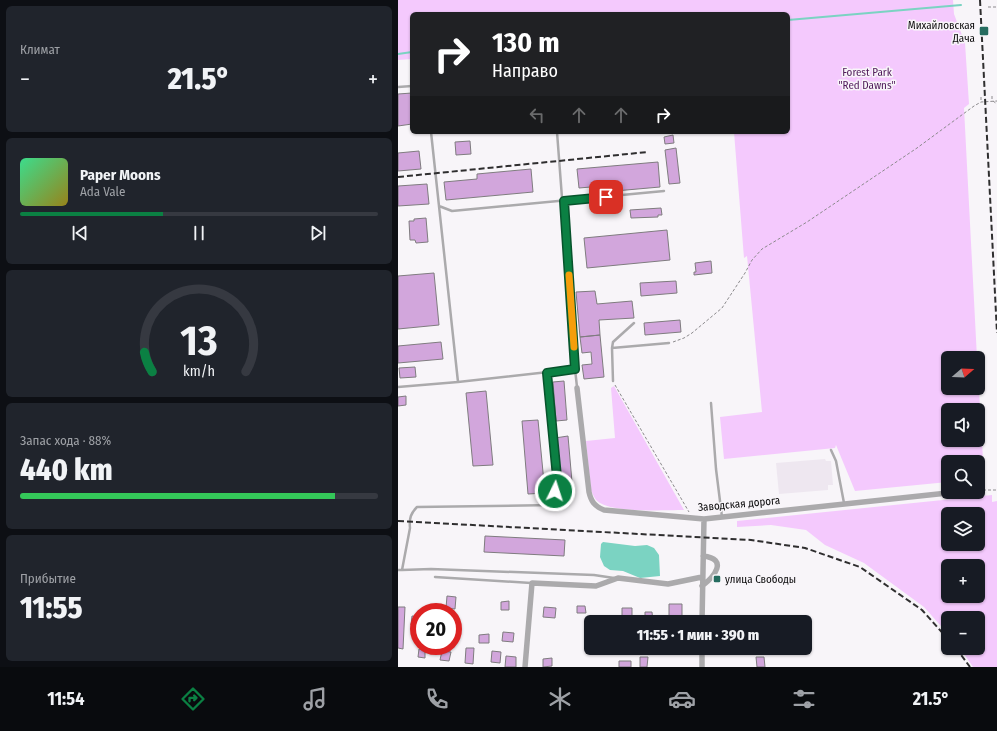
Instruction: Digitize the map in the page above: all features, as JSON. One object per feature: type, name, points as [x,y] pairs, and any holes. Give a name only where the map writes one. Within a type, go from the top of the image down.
[{"type":"street","name":"Заводская дорога","points":[[577,388],[589,492],[591,501],[596,507],[611,511],[704,519],[941,494]]},
{"type":"street","points":[[702,615],[704,519]]},
{"type":"street","points":[[702,586],[714,576],[718,566],[716,561],[712,558],[703,556]]},
{"type":"street","points":[[525,667],[532,583],[596,586],[618,578],[668,584],[702,577]]},
{"type":"street","points":[[702,655],[702,667]]},
{"type":"lane","points":[[398,87],[410,86]]},
{"type":"lane","points":[[431,134],[458,382]]},
{"type":"lane","points":[[558,134],[577,388]]},
{"type":"lane","points":[[439,206],[452,210],[664,192]]},
{"type":"lane","points":[[613,381],[613,342],[634,323]]},
{"type":"lane","points":[[612,348],[669,343]]},
{"type":"lane","points":[[398,387],[575,369]]},
{"type":"lane","points":[[402,570],[410,528],[411,513],[417,507],[553,505],[557,477],[547,373]]},
{"type":"lane","points":[[711,403],[716,469],[722,518]]},
{"type":"lane","points":[[831,450],[836,461],[844,504]]},
{"type":"lane","points":[[398,570],[431,568],[594,575],[618,578]]},
{"type":"lane","points":[[435,577],[532,583]]},
{"type":"path","points":[[988,7],[997,7]]},
{"type":"path","points":[[992,96],[992,101]]},
{"type":"path","points":[[981,97],[982,102]]},
{"type":"path","points":[[992,101],[997,104]]},
{"type":"path","points":[[669,343],[692,333],[722,308],[752,260],[762,249],[807,222],[982,102],[997,101]]},
{"type":"path","points":[[613,381],[693,518]]},
{"type":"path","points":[[985,490],[997,490]]},
{"type":"shaded area","points":[[825,459],[826,461],[831,461],[833,485],[828,485],[828,490],[779,494],[776,463]]},
{"type":"shaded area","points":[[603,542],[635,546],[647,545],[654,548],[659,555],[660,576],[640,578],[623,571],[610,570],[604,566],[600,557],[601,544]]},
{"type":"green space","name":"Forest Park \"Red Dawns\"","points":[[398,0],[953,0],[954,14],[965,43],[969,104],[964,108],[977,351],[941,351],[941,395],[979,395],[980,403],[941,403],[941,447],[982,447],[983,455],[941,455],[941,483],[855,491],[836,445],[835,448],[724,459],[720,417],[762,412],[747,256],[744,258],[734,134],[790,134],[790,12],[410,12],[410,59],[398,60]]},
{"type":"green space","points":[[614,386],[684,510],[629,510],[608,506],[600,503],[594,497],[591,490],[586,441],[615,438],[611,388]]},
{"type":"green space","points":[[992,495],[992,502],[997,501],[997,667],[973,667],[965,655],[985,655],[985,611],[941,611],[941,626],[924,607],[864,563],[825,545],[806,530],[771,525],[737,527],[737,521],[953,499],[985,499],[985,496]]},
{"type":"building","points":[[410,93],[410,124],[398,126],[398,94]]},
{"type":"building","points":[[673,135],[674,143],[665,144],[664,137]]},
{"type":"building","points":[[470,141],[471,154],[456,155],[455,142]]},
{"type":"building","points":[[676,148],[680,183],[669,184],[665,150]]},
{"type":"building","points":[[419,151],[421,169],[398,171],[398,153]]},
{"type":"building","points":[[658,162],[660,187],[615,191],[614,185],[579,188],[577,169]]},
{"type":"building","points":[[531,169],[533,192],[446,200],[444,182],[477,179],[477,174]]},
{"type":"building","points":[[427,184],[429,204],[398,206],[398,186]]},
{"type":"building","points":[[661,208],[662,215],[658,215],[658,217],[631,218],[630,210]]},
{"type":"building","points":[[426,218],[428,242],[416,243],[415,240],[410,240],[409,221]]},
{"type":"building","points":[[667,230],[670,260],[587,268],[584,238]]},
{"type":"building","points":[[711,261],[712,273],[694,275],[694,272],[696,272],[695,263]]},
{"type":"building","points":[[434,273],[439,325],[398,329],[398,276]]},
{"type":"building","points":[[676,281],[677,293],[641,296],[640,283]]},
{"type":"building","points":[[595,291],[597,304],[632,301],[634,318],[599,320],[600,335],[580,337],[576,292]]},
{"type":"building","points":[[680,320],[681,332],[645,335],[644,323]]},
{"type":"building","points":[[600,335],[604,377],[584,379],[582,365],[592,364],[591,352],[582,353],[580,337]]},
{"type":"building","points":[[441,342],[443,359],[398,363],[398,346]]},
{"type":"building","points":[[415,367],[416,377],[400,378],[399,368]]},
{"type":"building","points":[[564,381],[567,420],[556,421],[553,382]]},
{"type":"building","points":[[486,391],[493,465],[473,466],[466,393]]},
{"type":"building","points":[[406,396],[406,405],[398,406],[398,397]]},
{"type":"building","points":[[538,420],[545,493],[528,494],[522,421]]},
{"type":"building","points":[[568,436],[572,482],[559,483],[555,438]]},
{"type":"building","points":[[485,536],[565,540],[564,556],[484,552]]},
{"type":"building","points":[[447,596],[456,597],[456,603],[446,603]]},
{"type":"building","points":[[509,601],[509,610],[501,610],[501,602]]},
{"type":"building","points":[[669,604],[682,604],[682,615],[669,615]]},
{"type":"building","points":[[577,606],[585,606],[586,613],[577,613]]},
{"type":"building","points":[[398,607],[405,607],[403,649],[398,648]]},
{"type":"building","points":[[544,607],[556,608],[555,618],[543,617]]},
{"type":"building","points":[[622,608],[632,608],[632,615],[622,615]]},
{"type":"building","points":[[645,612],[652,612],[652,615],[645,615]]},
{"type":"building","points":[[503,632],[514,633],[513,642],[502,641]]},
{"type":"building","points":[[489,634],[489,643],[479,643],[479,635]]},
{"type":"building","points":[[466,648],[474,648],[473,664],[465,663]]},
{"type":"building","points":[[492,651],[501,652],[500,663],[491,662]]},
{"type":"building","points":[[418,655],[425,655],[425,658],[418,657]]},
{"type":"building","points":[[441,655],[450,655],[449,661],[440,660]]},
{"type":"building","points":[[506,656],[516,657],[516,667],[505,667]]},
{"type":"building","points":[[640,657],[648,657],[647,667],[640,667]]},
{"type":"building","points":[[756,657],[764,657],[765,667],[757,667]]},
{"type":"building","points":[[552,658],[552,666],[543,667],[543,659]]},
{"type":"building","points":[[619,661],[631,661],[631,667],[619,667]]},
{"type":"waterway","points":[[790,20],[961,5]]},
{"type":"waterway","points":[[398,54],[410,52]]},
{"type":"railway","points":[[980,0],[997,333]]},
{"type":"railway","points":[[398,177],[648,152]]},
{"type":"railway","points":[[398,521],[751,540],[805,548],[860,567],[922,610],[941,631]]},
{"type":"railway","points":[[961,655],[970,667]]},
{"type":"slow traffic","points":[[569,275],[574,347]]},
{"type":"place","name":"Михайловская Дача","points":[[984,31]]},
{"type":"place","name":"улица Свободы","points":[[717,579]]},
{"type":"route","points":[[555,491],[557,477],[547,373],[575,369],[564,201],[606,197]]}]
